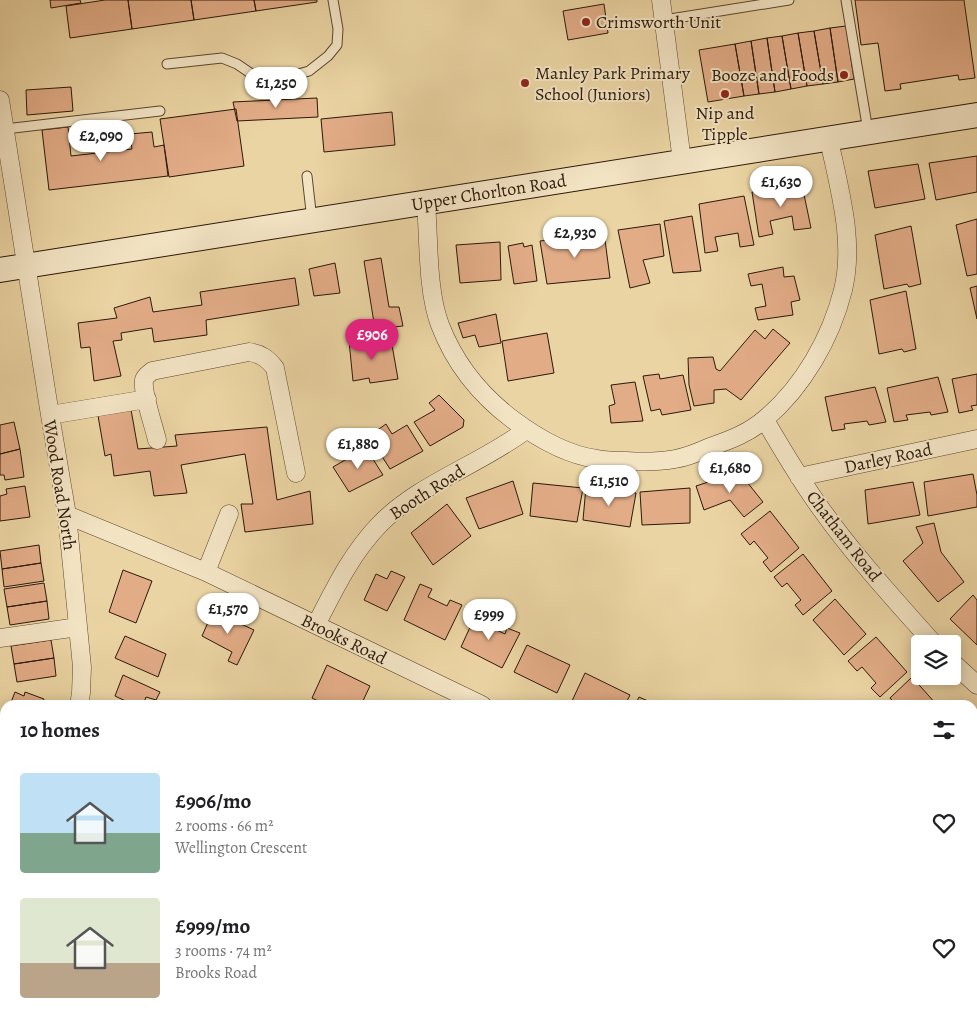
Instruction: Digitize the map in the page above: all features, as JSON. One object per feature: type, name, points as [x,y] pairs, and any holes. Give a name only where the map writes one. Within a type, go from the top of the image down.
[{"type":"main road","name":"Upper Chorlton Road","points":[[0,270],[682,161],[829,140],[977,115]]},
{"type":"street","points":[[661,0],[682,161]]},
{"type":"street","name":"Wood Road North","points":[[0,100],[67,515],[82,667],[80,700]]},
{"type":"street","points":[[426,203],[432,291],[439,324],[455,358],[474,384],[526,430],[577,454],[596,459],[642,462],[675,459],[737,438],[764,420],[786,398],[803,377],[833,323],[843,289],[848,246],[843,209],[829,140]]},
{"type":"street","points":[[157,440],[144,381],[147,375],[152,371],[249,352],[259,354],[275,368],[296,473]]},
{"type":"street","points":[[50,415],[147,399]]},
{"type":"street","name":"Chatham Road","points":[[764,420],[824,514],[875,578],[926,635]]},
{"type":"street","name":"Booth Road","points":[[316,625],[338,582],[361,546],[380,524],[417,494],[508,443],[526,430]]},
{"type":"street","name":"Darley Road","points":[[799,477],[977,439]]},
{"type":"street","points":[[206,572],[229,514]]},
{"type":"street","name":"Brooks Road","points":[[67,515],[206,572],[472,700]]},
{"type":"street","points":[[0,638],[78,627]]},
{"type":"street","points":[[961,670],[977,684]]},
{"type":"lane","points":[[167,64],[222,58],[237,64],[256,77],[274,78],[284,78],[309,71],[328,56],[337,45],[338,29],[333,0]]},
{"type":"lane","points":[[664,20],[789,0]]},
{"type":"lane","points":[[846,0],[868,133]]},
{"type":"lane","points":[[5,129],[160,111]]},
{"type":"lane","points":[[306,176],[312,221]]},
{"type":"building","points":[[50,0],[80,0],[81,3],[51,8]]},
{"type":"building","points":[[105,0],[128,0],[132,29],[70,38],[66,6]]},
{"type":"building","points":[[128,0],[191,0],[194,20],[132,29]]},
{"type":"building","points":[[191,0],[254,0],[256,11],[194,20]]},
{"type":"building","points":[[254,0],[317,0],[317,2],[256,11]]},
{"type":"building","points":[[855,0],[964,0],[975,78],[959,80],[958,75],[900,84],[901,89],[885,91],[878,43],[861,45]]},
{"type":"building","name":"Crimsworth Unit","points":[[604,4],[608,33],[568,40],[563,11]]},
{"type":"building","points":[[846,26],[854,79],[838,82],[830,28]]},
{"type":"building","points":[[830,28],[838,82],[823,84],[814,31]]},
{"type":"building","points":[[814,31],[823,84],[807,86],[798,33]]},
{"type":"building","points":[[798,33],[807,86],[791,89],[782,36]]},
{"type":"building","points":[[782,36],[791,89],[775,92],[767,38]]},
{"type":"building","points":[[767,38],[775,92],[759,94],[751,41]]},
{"type":"building","points":[[751,41],[759,94],[744,96],[735,44]]},
{"type":"building","points":[[735,44],[744,96],[708,102],[699,50]]},
{"type":"building","points":[[71,87],[73,111],[27,115],[26,90]]},
{"type":"building","points":[[317,98],[318,117],[237,121],[233,102]]},
{"type":"building","points":[[236,109],[244,166],[169,177],[160,119]]},
{"type":"building","points":[[392,112],[395,145],[324,152],[321,119]]},
{"type":"building","points":[[68,127],[71,156],[132,149],[130,134],[152,132],[154,147],[164,145],[168,176],[49,190],[42,130]]},
{"type":"building","points":[[977,156],[977,192],[936,200],[929,163]]},
{"type":"building","points":[[918,164],[925,199],[875,208],[868,171]]},
{"type":"building","points":[[802,185],[811,228],[794,230],[792,216],[770,221],[773,234],[759,237],[752,192]]},
{"type":"building","points":[[744,196],[754,245],[740,247],[738,233],[715,237],[718,251],[705,253],[699,204]]},
{"type":"building","points":[[692,216],[701,271],[673,273],[664,221]]},
{"type":"building","points":[[977,219],[977,274],[967,276],[956,225]]},
{"type":"building","points":[[660,224],[664,256],[643,260],[650,283],[630,288],[618,230]]},
{"type":"building","points":[[911,226],[921,284],[909,287],[907,284],[884,289],[875,235]]},
{"type":"building","points":[[599,234],[599,241],[605,240],[610,278],[547,284],[540,241]]},
{"type":"building","points":[[500,242],[501,280],[460,283],[456,245]]},
{"type":"building","points":[[523,243],[524,247],[532,245],[537,281],[514,284],[508,246]]},
{"type":"building","points":[[381,258],[389,307],[399,307],[403,326],[375,329],[364,261]]},
{"type":"building","points":[[335,263],[340,293],[314,296],[309,269]]},
{"type":"building","points":[[783,267],[784,277],[794,276],[800,300],[791,302],[793,315],[758,320],[755,308],[766,306],[762,284],[751,286],[748,274]]},
{"type":"building","points":[[295,278],[299,305],[206,320],[207,335],[154,342],[152,328],[121,333],[122,340],[113,341],[121,376],[94,381],[90,347],[81,348],[78,323],[117,318],[114,308],[150,297],[153,312],[202,305],[200,292]]},
{"type":"building","points":[[977,286],[977,319],[970,288]]},
{"type":"building","points":[[906,291],[916,349],[904,352],[902,349],[879,354],[870,300]]},
{"type":"building","points":[[496,314],[501,343],[479,347],[475,335],[463,338],[458,323]]},
{"type":"building","points":[[773,329],[790,343],[741,400],[726,389],[714,390],[714,403],[694,406],[689,385],[688,358],[713,357],[716,369],[720,371],[755,330],[765,339]]},
{"type":"building","points":[[547,333],[554,373],[508,381],[502,341]]},
{"type":"building","points":[[376,338],[377,347],[392,345],[398,379],[370,383],[369,378],[353,381],[349,341]]},
{"type":"building","points":[[659,374],[660,379],[683,375],[691,410],[662,415],[660,409],[651,411],[643,376]]},
{"type":"building","points":[[977,374],[977,405],[971,406],[973,410],[959,413],[952,379]]},
{"type":"building","points":[[938,377],[948,412],[931,415],[930,412],[906,415],[908,420],[894,422],[887,388]]},
{"type":"building","points":[[635,382],[643,421],[611,423],[609,406],[615,404],[611,385]]},
{"type":"building","points":[[875,387],[886,422],[869,425],[867,421],[844,424],[845,429],[832,431],[825,397]]},
{"type":"building","points":[[439,395],[464,420],[463,427],[430,446],[414,422],[435,410],[429,403]]},
{"type":"building","points":[[130,404],[138,449],[177,446],[175,435],[267,427],[277,500],[310,491],[313,524],[245,532],[241,504],[253,504],[245,454],[181,465],[187,493],[154,496],[150,471],[114,476],[111,454],[105,456],[97,410]]},
{"type":"building","points":[[14,422],[20,449],[0,454],[0,425]]},
{"type":"building","points":[[386,424],[392,434],[407,425],[423,451],[390,469],[369,436]]},
{"type":"building","points":[[366,448],[383,475],[349,492],[333,467]]},
{"type":"building","points":[[20,449],[24,477],[5,480],[4,475],[0,475],[0,454]]},
{"type":"building","points":[[739,472],[763,502],[744,517],[730,500],[704,510],[696,486]]},
{"type":"building","points":[[973,474],[977,507],[928,516],[924,482]]},
{"type":"building","points":[[513,481],[523,514],[479,529],[466,498]]},
{"type":"building","points":[[913,482],[920,515],[868,524],[865,490]]},
{"type":"building","points":[[533,483],[583,488],[577,522],[530,516]]},
{"type":"building","points":[[25,486],[30,517],[0,521],[0,496],[7,494],[6,489]]},
{"type":"building","points":[[586,487],[636,493],[630,527],[583,520]]},
{"type":"building","points":[[690,488],[690,523],[642,525],[640,492]]},
{"type":"building","points":[[447,504],[471,536],[433,565],[411,533]]},
{"type":"building","points":[[770,511],[799,548],[771,572],[763,562],[768,558],[754,541],[750,545],[741,534]]},
{"type":"building","points":[[934,523],[941,552],[964,582],[938,602],[903,561],[923,543],[916,527]]},
{"type":"building","points":[[39,545],[41,563],[2,569],[0,551]]},
{"type":"building","points":[[803,554],[832,591],[803,615],[795,605],[801,600],[787,583],[782,587],[774,577]]},
{"type":"building","points":[[41,563],[44,581],[4,587],[2,569]]},
{"type":"building","points":[[123,570],[152,581],[136,623],[109,612]]},
{"type":"building","points":[[391,571],[405,577],[387,611],[364,600],[376,574],[387,579]]},
{"type":"building","points":[[44,583],[47,601],[7,607],[4,589]]},
{"type":"building","points":[[420,584],[432,589],[428,597],[447,606],[450,600],[462,605],[445,640],[404,620]]},
{"type":"building","points":[[973,595],[977,600],[977,645],[950,619]]},
{"type":"building","points":[[835,599],[866,634],[844,655],[813,620]]},
{"type":"building","points":[[47,601],[49,619],[10,625],[7,607]]},
{"type":"building","points":[[213,611],[254,630],[237,665],[228,661],[232,652],[202,636]]},
{"type":"building","points":[[477,612],[489,617],[486,625],[505,634],[507,628],[520,633],[502,668],[461,647]]},
{"type":"building","points":[[125,636],[166,654],[158,677],[115,658]]},
{"type":"building","points":[[876,637],[907,672],[880,697],[871,688],[876,683],[862,667],[857,671],[848,661]]},
{"type":"building","points":[[51,640],[54,658],[14,664],[11,646]]},
{"type":"building","points":[[527,645],[570,665],[557,693],[514,672]]},
{"type":"building","points":[[54,658],[56,676],[17,682],[14,664]]},
{"type":"building","points":[[327,665],[370,686],[363,700],[316,700],[312,698]]},
{"type":"building","points":[[585,673],[630,695],[628,700],[572,700]]},
{"type":"building","points":[[123,675],[160,692],[156,700],[146,697],[145,700],[123,700],[115,696]]},
{"type":"building","points":[[911,678],[911,685],[919,685],[933,700],[892,700],[890,698]]},
{"type":"building","points":[[15,692],[24,696],[25,692],[44,699],[44,700],[12,700]]},
{"type":"place","name":"Crimsworth Unit","points":[[586,22]]},
{"type":"place","name":"Booze and Foods","points":[[844,75]]},
{"type":"place","name":"Manley Park Primary School (Juniors)","points":[[525,83]]},
{"type":"place","name":"Nip and Tipple","points":[[725,94]]}]
